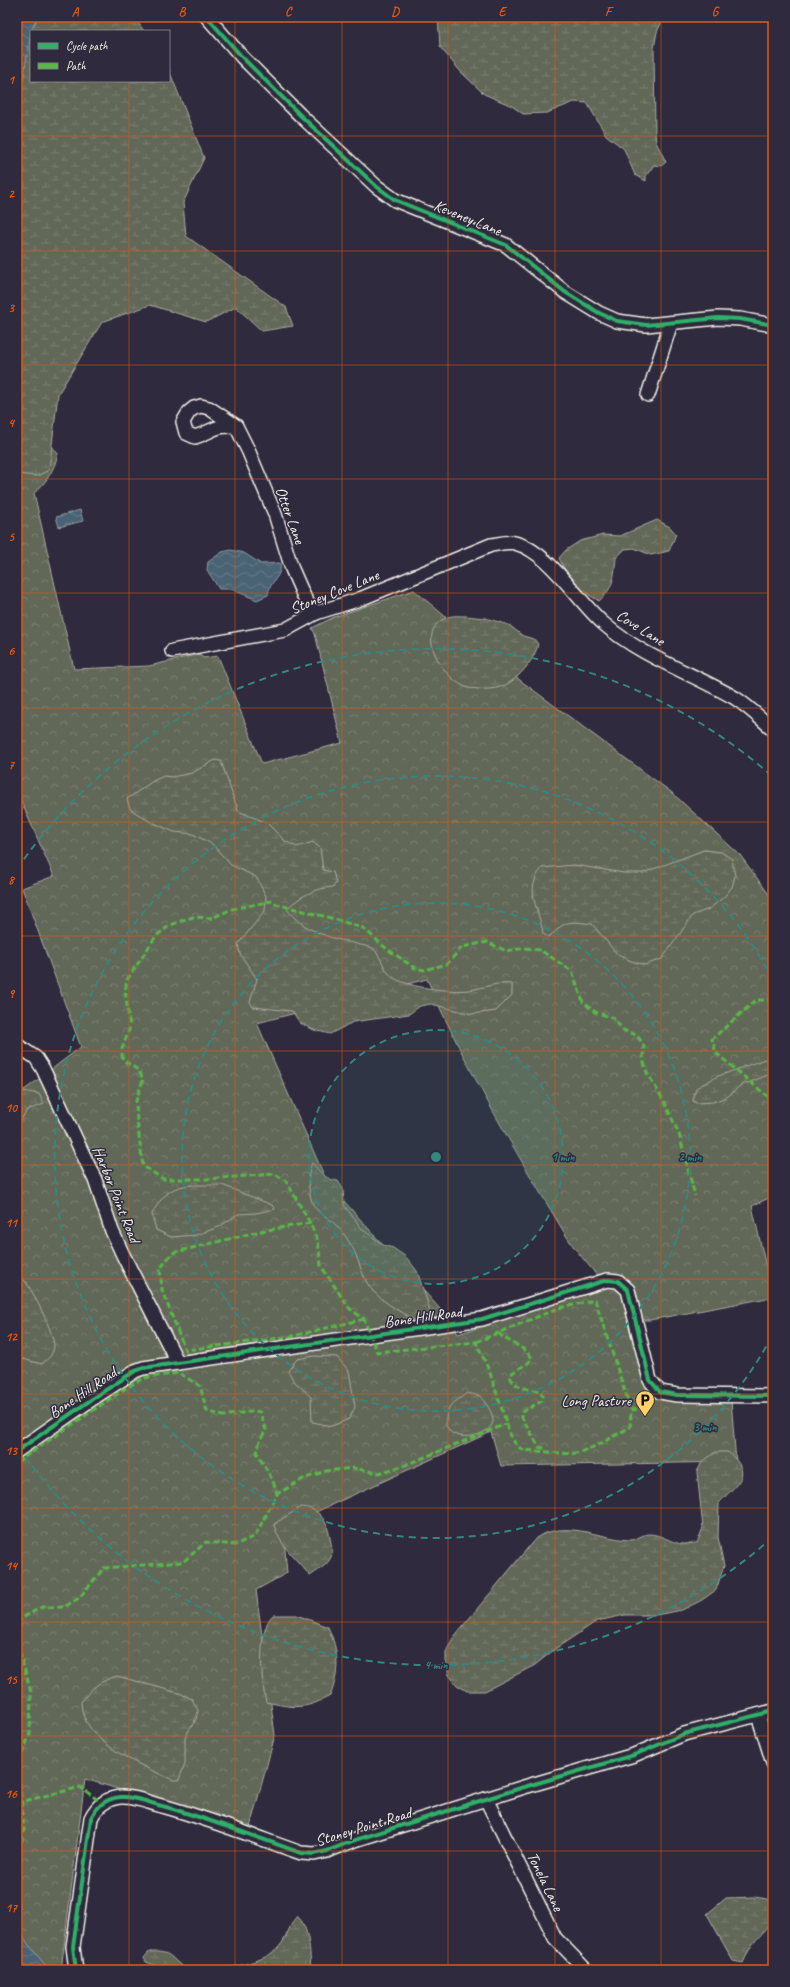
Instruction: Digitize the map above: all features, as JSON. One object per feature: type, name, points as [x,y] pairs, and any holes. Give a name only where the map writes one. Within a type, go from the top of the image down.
[{"type":"street","name":"Keveney Lane","points":[[207,17],[242,56],[300,115],[371,182],[395,200],[506,245],[566,292],[598,313],[630,324],[671,323],[718,318],[740,319],[773,325]]},
{"type":"street","points":[[648,395],[671,323]]},
{"type":"street","name":"Otter Lane","points":[[236,426],[248,450],[274,514],[292,570],[306,601],[316,613]]},
{"type":"street","name":"Stoney Cove Lane","points":[[172,651],[285,630],[316,613],[360,599],[491,545],[503,543]]},
{"type":"street","name":"Cove Lane","points":[[503,543],[514,543],[525,547],[540,557],[602,622],[628,643],[737,699],[773,729]]},
{"type":"street","name":"Harbor Point Road","points":[[17,1045],[36,1058],[43,1069],[95,1180],[112,1231],[123,1256],[178,1363]]},
{"type":"street","name":"Bone Hill Road","points":[[17,1451],[98,1394],[135,1371],[143,1368],[482,1320],[607,1280],[618,1281],[628,1290],[650,1380],[660,1392],[678,1395],[773,1396]]},
{"type":"street","name":"Stoney Point Road","points":[[76,1970],[73,1947],[84,1862],[91,1818],[96,1808],[102,1803],[121,1797],[137,1799],[202,1817],[301,1853],[314,1854],[327,1851],[358,1838],[634,1755],[684,1734],[773,1711]]},
{"type":"street","points":[[758,1715],[773,1763]]},
{"type":"street","name":"Tonela Lane","points":[[486,1799],[555,1938],[586,1970]]},
{"type":"green space","points":[[37,17],[134,17],[143,30],[30,30],[30,82],[170,82],[170,73],[204,158],[183,203],[186,236],[286,307],[293,326],[262,331],[236,307],[206,322],[150,305],[102,322],[58,394],[49,470],[37,476],[17,474],[17,42],[35,23]]},
{"type":"green space","points":[[438,17],[661,17],[662,21],[657,32],[654,48],[655,133],[656,142],[666,162],[661,166],[654,165],[646,176],[646,181],[635,175],[624,149],[606,135],[587,103],[574,102],[547,113],[523,114],[512,106],[484,94],[461,72],[440,47]]},
{"type":"green space","points":[[17,388],[29,416],[58,454],[43,485],[34,493],[74,669],[149,666],[200,654],[203,658],[218,656],[262,764],[342,743],[315,634],[312,628],[334,617],[414,590],[521,681],[671,792],[740,855],[773,900],[773,1196],[752,1206],[773,1297],[650,1320],[627,1320],[647,1390],[658,1398],[731,1400],[736,1462],[501,1466],[491,1432],[283,1527],[287,1573],[256,1590],[275,1735],[250,1827],[207,1816],[85,1779],[61,1970],[17,1970],[17,1095],[81,1047],[22,888],[54,876],[17,792]],"holes":[[[427,979],[442,1012],[492,1110],[529,1174],[571,1244],[605,1288],[458,1334],[448,1318],[327,1182],[257,1023]]]},
{"type":"green space","points":[[657,520],[670,527],[676,534],[669,551],[651,555],[634,548],[625,549],[616,558],[614,577],[608,591],[599,601],[586,593],[575,583],[566,572],[559,558],[566,550],[580,541],[603,535],[620,536]]},
{"type":"green space","points":[[466,616],[485,618],[509,625],[523,636],[534,639],[538,644],[528,665],[510,682],[500,687],[490,689],[469,688],[457,682],[448,675],[441,665],[435,654],[432,643],[432,632],[437,623],[448,617]]},
{"type":"green space","points":[[215,760],[221,761],[238,811],[267,823],[285,841],[297,847],[313,842],[320,848],[323,870],[333,872],[336,883],[333,887],[314,891],[296,901],[287,909],[295,918],[304,925],[326,936],[373,948],[387,972],[394,978],[401,981],[420,987],[452,990],[469,990],[495,984],[512,984],[512,995],[496,1011],[472,1014],[431,1004],[420,1006],[409,1014],[353,1022],[330,1034],[314,1030],[300,1023],[292,1011],[253,1007],[250,1002],[257,979],[240,954],[238,944],[265,911],[266,896],[256,877],[231,865],[212,844],[193,834],[174,832],[149,821],[130,809],[127,799],[153,781],[164,776],[172,777],[192,773]]},
{"type":"green space","points":[[704,850],[721,852],[732,859],[735,876],[732,887],[724,897],[709,909],[693,915],[662,959],[645,965],[618,955],[592,924],[578,922],[566,923],[548,937],[543,934],[533,892],[536,876],[542,868],[574,865],[624,873],[643,873]]},
{"type":"green space","points":[[773,1056],[773,1073],[740,1086],[727,1097],[713,1102],[696,1103],[693,1101],[696,1088],[716,1077]]},
{"type":"green space","points":[[17,1090],[39,1094],[44,1104],[27,1110],[17,1126]]},
{"type":"green space","points":[[312,1163],[327,1177],[338,1181],[343,1189],[344,1205],[361,1228],[383,1245],[393,1248],[406,1257],[417,1271],[429,1307],[430,1316],[421,1324],[390,1305],[373,1291],[365,1280],[356,1254],[346,1237],[334,1223],[316,1209],[312,1202],[309,1182],[309,1172]]},
{"type":"green space","points":[[189,1185],[222,1185],[272,1205],[275,1209],[256,1213],[238,1214],[219,1227],[196,1235],[171,1237],[156,1230],[152,1214],[166,1195],[173,1190]]},
{"type":"green space","points":[[17,1275],[25,1281],[33,1294],[51,1332],[54,1346],[53,1352],[42,1364],[23,1359],[17,1355]]},
{"type":"green space","points":[[314,1356],[337,1357],[349,1371],[355,1407],[349,1419],[332,1426],[312,1422],[311,1397],[294,1381],[288,1371],[297,1359]]},
{"type":"green space","points":[[467,1393],[480,1396],[490,1411],[493,1421],[491,1427],[485,1432],[477,1435],[459,1436],[452,1433],[447,1427],[446,1418],[450,1406]]},
{"type":"green space","points":[[716,1452],[728,1452],[741,1467],[742,1473],[737,1484],[719,1503],[718,1537],[724,1566],[716,1590],[702,1600],[682,1610],[656,1615],[625,1615],[597,1621],[555,1649],[535,1665],[485,1691],[467,1691],[457,1685],[449,1675],[446,1662],[446,1652],[453,1638],[536,1538],[559,1530],[570,1530],[629,1540],[644,1535],[654,1534],[680,1544],[697,1543],[703,1528],[697,1472],[702,1462]]},
{"type":"green space","points":[[301,1507],[313,1510],[321,1516],[327,1526],[332,1547],[332,1555],[330,1560],[322,1568],[310,1576],[284,1545],[276,1532],[274,1524]]},
{"type":"green space","points":[[273,1615],[297,1615],[328,1627],[332,1636],[337,1662],[337,1670],[330,1696],[306,1706],[284,1706],[266,1702],[262,1669],[262,1643],[264,1632]]},
{"type":"green space","points":[[117,1676],[179,1693],[192,1699],[198,1711],[196,1719],[185,1737],[185,1763],[179,1780],[173,1780],[130,1760],[102,1741],[91,1729],[84,1717],[81,1702],[96,1686],[105,1680]]},
{"type":"green space","points":[[754,1897],[768,1899],[772,1907],[772,1919],[766,1929],[752,1945],[743,1963],[733,1961],[707,1914],[726,1898]]},
{"type":"green space","points":[[297,1916],[305,1927],[307,1934],[310,1949],[311,1970],[221,1970],[254,1961],[270,1954],[282,1943]]},
{"type":"green space","points":[[149,1952],[167,1954],[187,1970],[169,1970],[146,1962],[144,1958]]},
{"type":"water","points":[[17,17],[37,17],[31,30],[30,30],[17,117]]},
{"type":"water","points":[[80,510],[83,521],[59,527],[56,517]]},
{"type":"water","points":[[231,550],[244,553],[261,564],[280,563],[280,572],[271,586],[268,595],[257,600],[231,589],[219,589],[207,570],[208,562],[222,552]]},
{"type":"water","points":[[17,1930],[49,1970],[25,1970],[17,1956]]},
{"type":"marked path","points":[[310,1223],[286,1181],[275,1174],[207,1179],[163,1179],[143,1166],[136,1101],[143,1079],[138,1070],[126,1062],[122,1057],[122,1049],[130,1027],[125,991],[127,980],[156,936],[169,926],[193,917],[212,918],[232,909],[272,901],[276,904],[363,928],[387,949],[415,968],[424,970],[447,964],[462,947],[487,942],[506,951],[525,948],[540,950],[572,971],[583,1002],[595,1012],[613,1018],[624,1031],[637,1035],[644,1046],[643,1059],[647,1073],[664,1101],[679,1134],[695,1196]]},
{"type":"marked path","points":[[773,1000],[756,1000],[712,1039],[716,1053],[773,1101]]},
{"type":"marked path","points":[[364,1319],[289,1337],[185,1350],[162,1290],[160,1269],[172,1253],[261,1231],[310,1223],[318,1241],[321,1266],[349,1308],[364,1319],[377,1352],[476,1342],[489,1370],[511,1437],[518,1447],[524,1450],[571,1454],[586,1450],[630,1427],[631,1410],[642,1409]]},
{"type":"marked path","points":[[476,1342],[559,1308],[595,1300],[631,1410]]},
{"type":"marked path","points":[[498,1333],[521,1347],[532,1358],[528,1363],[510,1375],[511,1379],[517,1385],[540,1391],[543,1396],[542,1401],[522,1412],[521,1416],[539,1447],[547,1449]]},
{"type":"marked path","points":[[17,1462],[126,1388],[144,1378],[179,1373],[200,1386],[207,1411],[223,1416],[254,1411],[260,1412],[266,1430],[260,1440],[257,1453],[273,1481],[277,1494]]},
{"type":"marked path","points":[[17,1623],[22,1618],[42,1607],[64,1607],[79,1598],[104,1568],[183,1562],[206,1542],[235,1545],[255,1536],[277,1494],[303,1479],[326,1471],[353,1468],[379,1473],[403,1466],[506,1424]]},
{"type":"marked path","points":[[17,1643],[31,1692],[30,1734],[18,1764],[24,1830],[17,1863]]},
{"type":"marked path","points":[[17,1803],[80,1787],[102,1803]]},
{"type":"cycle path","points":[[207,17],[242,57],[300,115],[376,186],[395,200],[506,245],[565,292],[599,313],[617,321],[646,325],[718,318],[740,319],[773,325]]},
{"type":"cycle path","points":[[17,1451],[98,1395],[135,1371],[143,1368],[482,1319],[607,1280],[618,1281],[628,1290],[650,1380],[660,1392],[677,1395],[773,1396]]},
{"type":"cycle path","points":[[76,1970],[73,1947],[91,1818],[99,1806],[111,1799],[121,1797],[138,1799],[200,1817],[301,1853],[314,1854],[524,1787],[634,1755],[684,1734],[773,1711]]},
{"type":"place","name":"Long Pasture","points":[[645,1417]]}]
